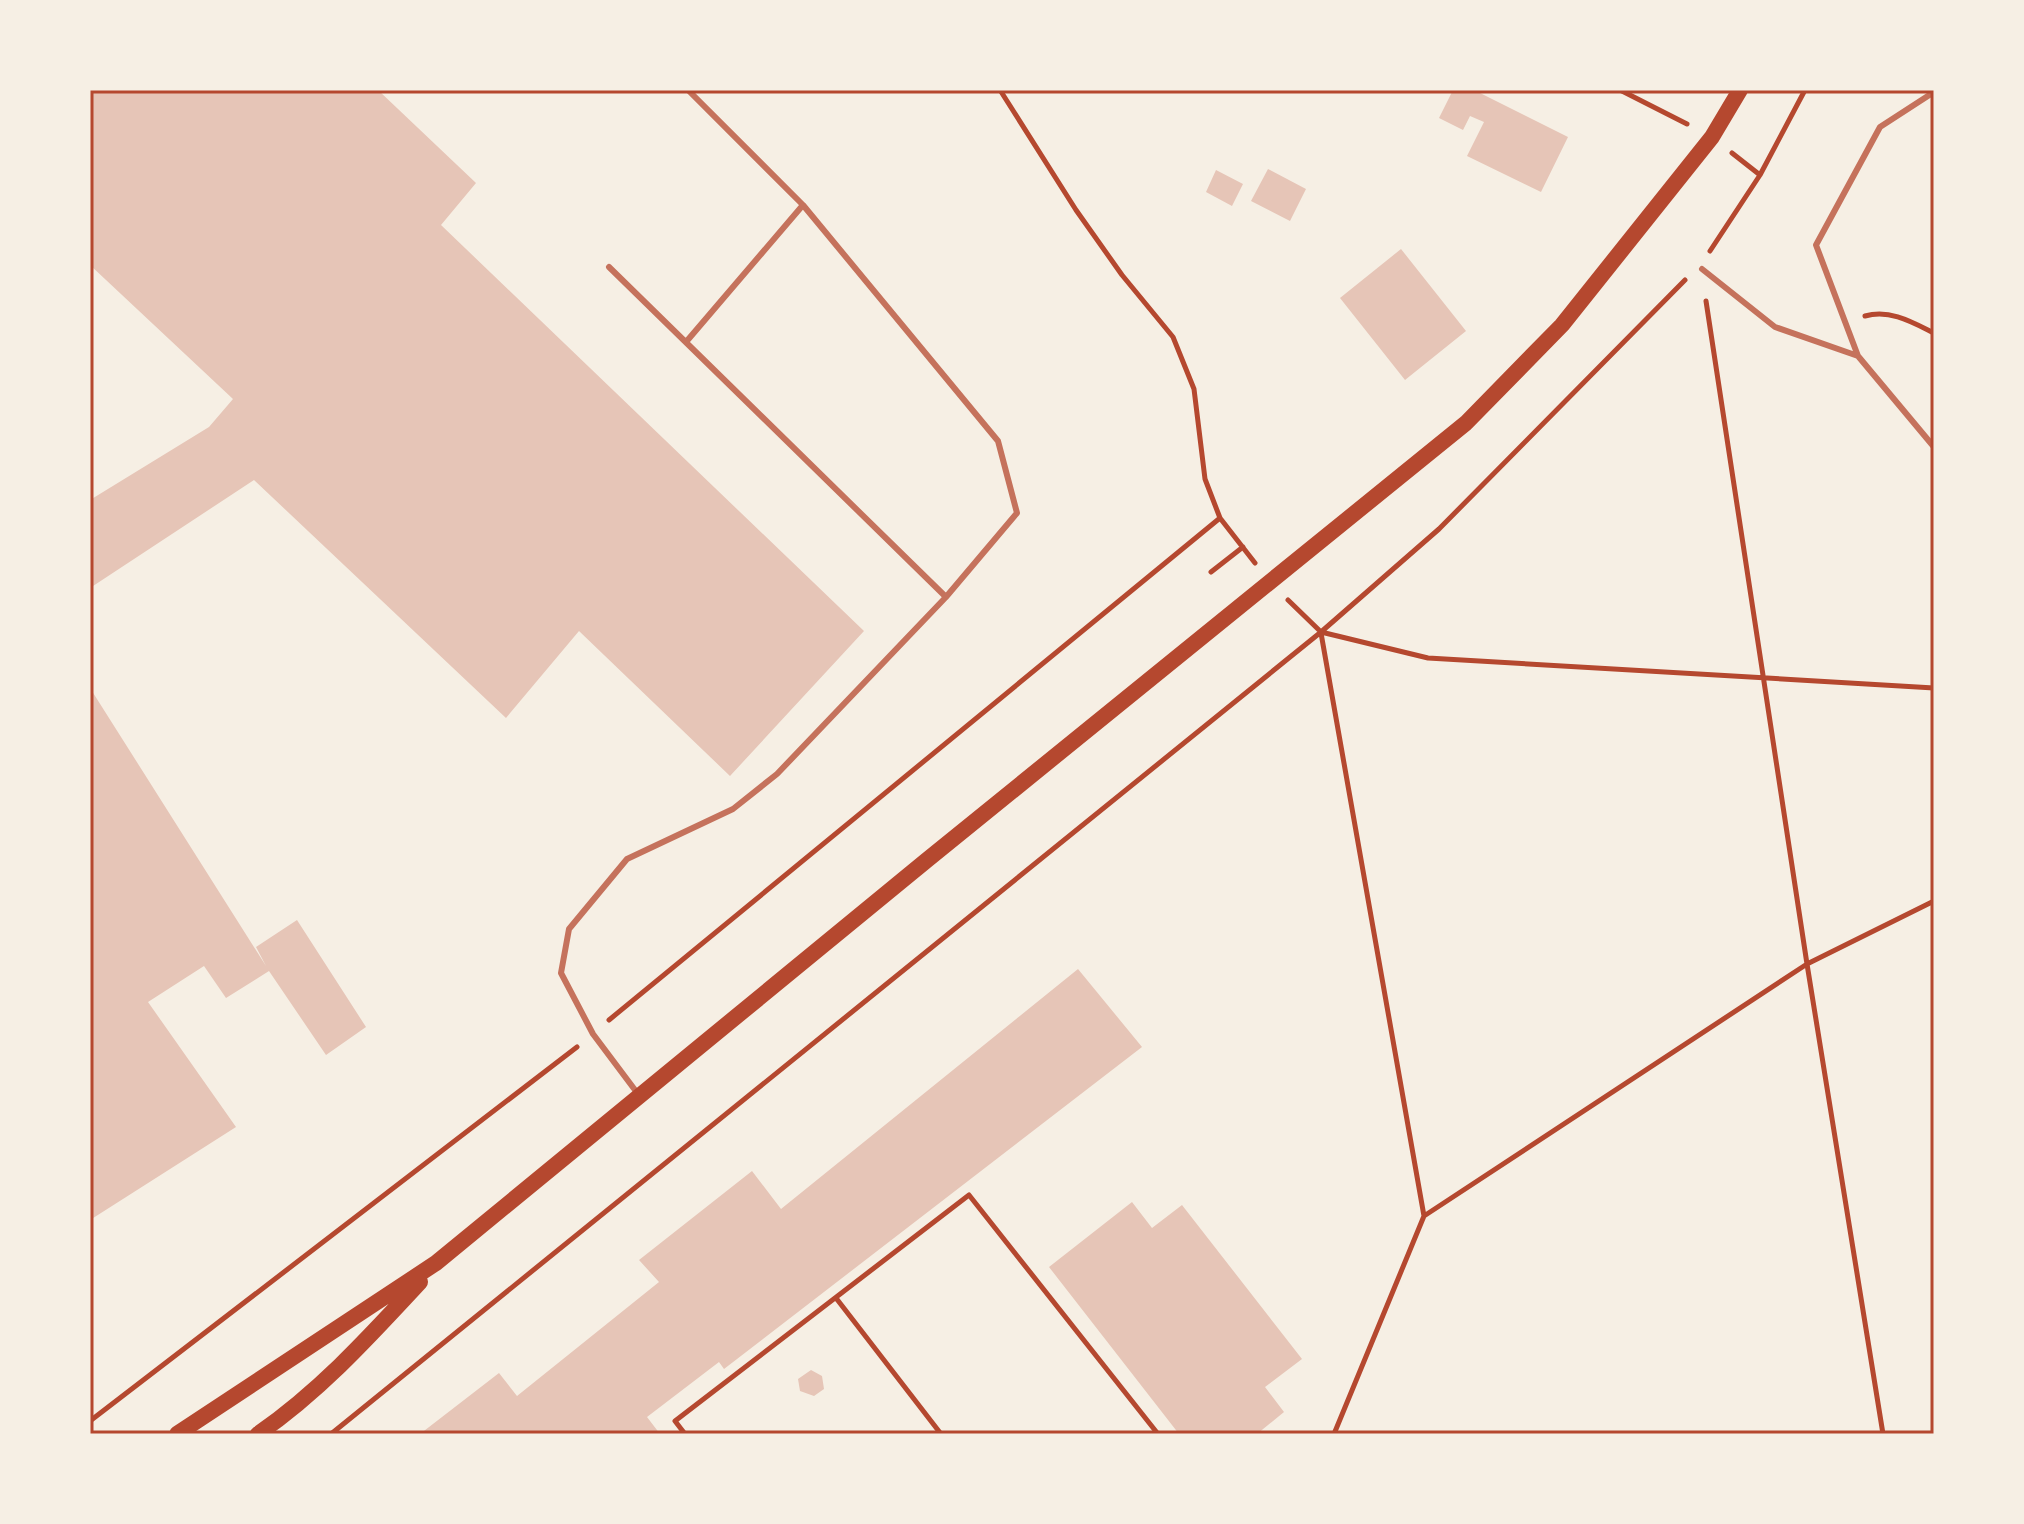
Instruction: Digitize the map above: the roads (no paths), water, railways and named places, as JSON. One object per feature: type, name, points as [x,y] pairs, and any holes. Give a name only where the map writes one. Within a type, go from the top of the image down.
[{"type":"main road","points":[[177,1434],[436,1263],[1466,423],[1562,325],[1712,137],[1740,90]]},
{"type":"main road","points":[[258,1434],[285,1416],[342,1366],[436,1263]]},
{"type":"lane","points":[[640,1097],[593,1034],[561,973],[569,929],[627,859],[733,809],[777,774],[946,597],[1017,513],[998,441],[803,205],[688,90]]},
{"type":"lane","points":[[1934,92],[1880,127],[1816,245],[1858,356],[1934,447]]},
{"type":"lane","points":[[686,342],[803,205]]},
{"type":"lane","points":[[1701,266],[1775,327],[1858,356]]},
{"type":"lane","points":[[609,267],[946,597]]}]
